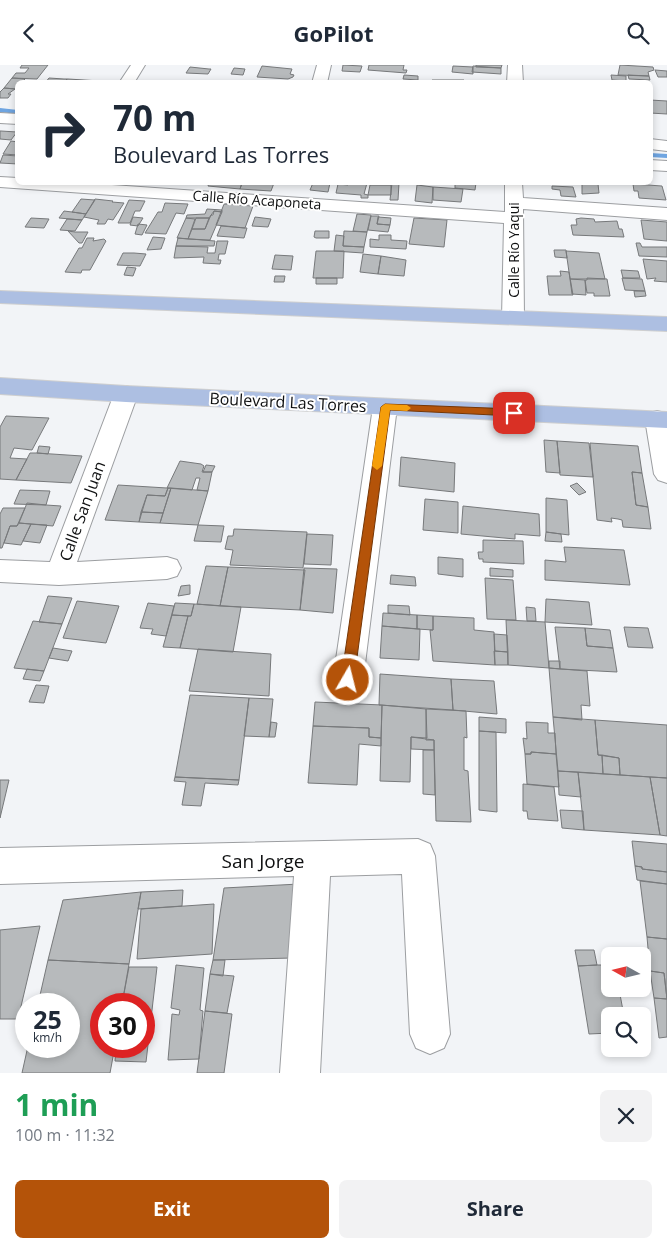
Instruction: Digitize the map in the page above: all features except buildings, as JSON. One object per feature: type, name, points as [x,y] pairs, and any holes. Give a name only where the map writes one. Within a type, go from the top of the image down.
[{"type":"main road","points":[[0,297],[667,324]]},
{"type":"main road","name":"Boulevard Las Torres","points":[[0,386],[126,394],[662,420]]},
{"type":"street","points":[[128,80],[138,65]]},
{"type":"street","points":[[320,80],[324,65]]},
{"type":"street","points":[[516,65],[516,80]]},
{"type":"street","points":[[0,103],[15,104]]},
{"type":"street","points":[[0,118],[15,119]]},
{"type":"street","points":[[653,145],[667,146]]},
{"type":"street","points":[[653,165],[667,166]]},
{"type":"street","name":"Calle Río Acaponeta","points":[[0,182],[15,183]]},
{"type":"street","name":"Calle Río Acaponeta","points":[[53,185],[514,211],[667,214]]},
{"type":"street","name":"Calle Río Yaqui","points":[[513,318],[514,185]]},
{"type":"street","name":"Calle San Juan","points":[[0,571],[59,574],[126,394]]},
{"type":"street","points":[[348,680],[385,407]]},
{"type":"street","points":[[662,420],[667,474]]},
{"type":"street","points":[[59,574],[168,568]]},
{"type":"street","points":[[313,860],[418,856],[430,1034]]},
{"type":"street","name":"San Jorge","points":[[0,866],[313,860],[300,1073]]},
{"type":"waterway","points":[[0,110],[15,112]]},
{"type":"waterway","points":[[653,155],[667,156]]},
{"type":"slow traffic","points":[[377,466],[385,407],[407,408]]},
{"type":"route","points":[[348,680],[385,407],[514,413]]}]
